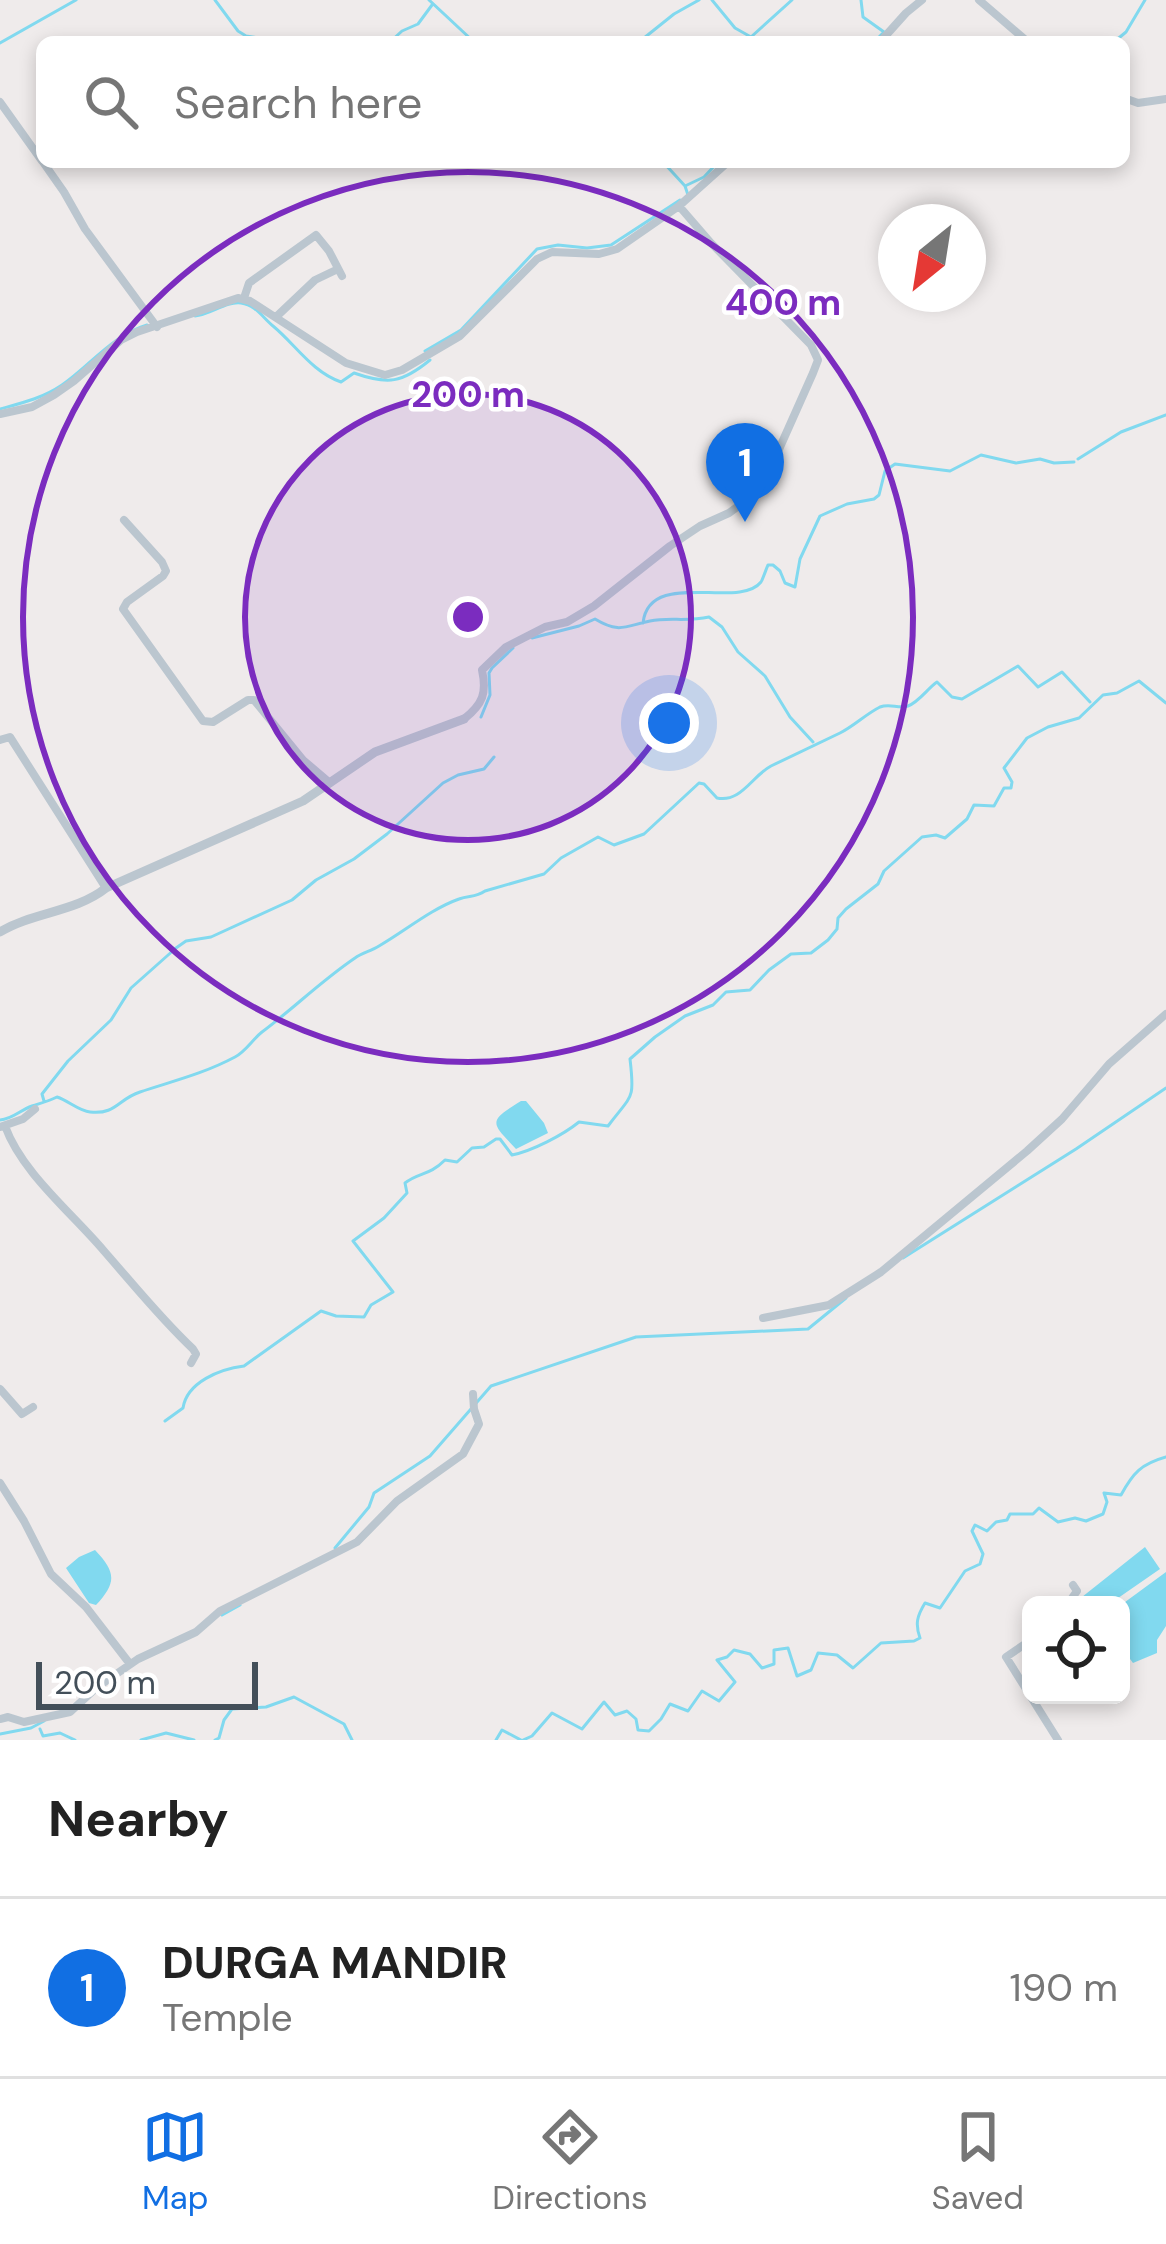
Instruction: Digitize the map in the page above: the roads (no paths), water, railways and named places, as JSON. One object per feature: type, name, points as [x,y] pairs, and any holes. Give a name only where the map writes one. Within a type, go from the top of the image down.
[{"type":"street","points":[[885,36],[922,0]]},
{"type":"street","points":[[979,0],[1021,36]]},
{"type":"street","points":[[1130,100],[1166,99]]},
{"type":"street","points":[[0,101],[36,152]]},
{"type":"street","points":[[47,168],[157,327]]},
{"type":"street","points":[[0,414],[32,407],[137,332],[244,298],[346,363],[374,374],[395,374],[460,336],[536,259],[552,252],[610,253],[679,206],[721,168]]},
{"type":"street","points":[[0,932],[94,897],[303,801],[374,752],[464,719],[476,710],[486,689],[482,670],[506,646],[594,606],[670,546],[729,514],[754,492],[775,459],[817,355],[679,206]]},
{"type":"street","points":[[244,298],[249,283],[316,235],[340,273],[316,280],[276,317]]},
{"type":"street","points":[[124,520],[166,571],[123,609],[203,721],[210,723],[254,700],[303,760],[330,782]]},
{"type":"street","points":[[0,740],[10,737],[106,888]]},
{"type":"street","points":[[763,1318],[829,1305],[881,1272],[1027,1151],[1109,1064],[1166,1014]]},
{"type":"street","points":[[35,1108],[2,1127],[57,1204],[193,1349],[196,1354],[191,1363]]},
{"type":"street","points":[[0,1389],[22,1414],[33,1407]]},
{"type":"street","points":[[0,1719],[24,1722],[70,1712],[130,1664],[196,1632],[220,1611],[357,1541],[397,1501],[463,1454],[479,1424],[473,1394]]},
{"type":"street","points":[[0,1483],[51,1574],[86,1607],[130,1664]]},
{"type":"street","points":[[1073,1585],[1077,1591],[1073,1596]]},
{"type":"street","points":[[1022,1646],[1006,1657],[1022,1683]]},
{"type":"street","points":[[1035,1704],[1058,1740]]},
{"type":"water","points":[[526,1101],[548,1133],[516,1149],[496,1123]]},
{"type":"water","points":[[1145,1547],[1160,1569],[1121,1596],[1083,1596]]},
{"type":"water","points":[[95,1550],[111,1578],[96,1605],[89,1603],[66,1568]]},
{"type":"water","points":[[1166,1572],[1166,1626],[1157,1640],[1157,1653],[1133,1663],[1130,1659],[1130,1598]]},
{"type":"waterway","points":[[0,43],[76,0]]},
{"type":"waterway","points":[[215,0],[246,36]]},
{"type":"waterway","points":[[429,0],[468,36]]},
{"type":"waterway","points":[[646,36],[699,0]]},
{"type":"waterway","points":[[712,0],[735,28],[749,36]]},
{"type":"waterway","points":[[752,36],[792,0]]},
{"type":"waterway","points":[[861,0],[863,17],[884,32],[880,36]]},
{"type":"waterway","points":[[1121,36],[1145,0]]},
{"type":"waterway","points":[[397,36],[418,24],[432,5]]},
{"type":"waterway","points":[[668,168],[685,186]]},
{"type":"waterway","points":[[688,195],[685,186],[712,168]]},
{"type":"waterway","points":[[425,351],[461,330],[537,249],[611,245],[680,200]]},
{"type":"waterway","points":[[195,316],[235,303],[251,306],[313,365],[341,382],[354,373],[394,380],[430,360]]},
{"type":"waterway","points":[[0,409],[55,390],[112,344],[147,325]]},
{"type":"waterway","points":[[1078,459],[1121,432],[1166,415]]},
{"type":"waterway","points":[[643,623],[649,607],[661,597],[750,590],[761,582],[768,565],[795,587],[800,559],[820,516],[874,499],[885,471],[895,464],[950,471],[981,455],[1016,463],[1074,462]]},
{"type":"waterway","points":[[532,638],[595,619],[623,628],[657,620],[709,617],[765,676],[790,717],[813,742]]},
{"type":"waterway","points":[[481,717],[490,695],[489,673],[513,648]]},
{"type":"waterway","points":[[0,1120],[57,1097],[86,1111],[106,1111],[133,1095],[223,1063],[358,956],[438,908],[544,874],[598,837],[614,845],[644,834],[699,783],[717,798],[733,797],[771,766],[840,733],[880,707],[912,704],[937,682],[952,697],[962,699],[1018,666],[1038,687],[1062,672],[1090,702]]},
{"type":"waterway","points":[[165,1421],[183,1408],[198,1384],[244,1366],[321,1311],[364,1317],[371,1305],[393,1292],[353,1241],[407,1193],[405,1183],[445,1160],[457,1162],[472,1148],[496,1139],[512,1155],[547,1142],[579,1122],[608,1126],[630,1096],[630,1059],[685,1016],[713,1005],[726,992],[750,990],[791,954],[811,953],[837,929],[838,918],[846,909],[878,884],[884,871],[922,837],[945,838],[967,819],[974,805],[994,806],[1004,788],[1011,788],[1004,768],[1027,738],[1079,718],[1103,695],[1139,681],[1166,703]]},
{"type":"waterway","points":[[44,1101],[42,1094],[68,1061],[111,1020],[131,988],[176,948],[292,900],[387,834],[443,783],[484,769],[494,757]]},
{"type":"waterway","points":[[903,1258],[1166,1088]]},
{"type":"waterway","points":[[335,1548],[369,1507],[374,1493],[430,1456],[491,1386],[636,1337],[808,1329],[846,1298]]},
{"type":"waterway","points":[[523,1740],[552,1713],[582,1729],[604,1702],[615,1715],[627,1711],[636,1719],[638,1730],[649,1731],[670,1704],[688,1711],[702,1691],[719,1701],[735,1682],[717,1660],[734,1650],[750,1654],[762,1668],[774,1664],[774,1650],[788,1648],[797,1676],[811,1670],[818,1653],[837,1655],[853,1668],[881,1643],[920,1638],[918,1620],[925,1603],[940,1608],[965,1571],[980,1564],[983,1554],[972,1531],[975,1525],[987,1531],[1010,1514],[1033,1514],[1039,1508],[1058,1522],[1086,1521],[1103,1514],[1104,1493],[1121,1495],[1139,1470],[1166,1457]]},
{"type":"waterway","points":[[222,1615],[240,1605]]},
{"type":"waterway","points":[[215,1740],[232,1709],[266,1707],[294,1697],[344,1724],[352,1740]]},
{"type":"waterway","points":[[0,1734],[44,1721]]},
{"type":"waterway","points":[[40,1729],[43,1736],[60,1733],[75,1740]]},
{"type":"waterway","points":[[496,1740],[502,1730],[521,1740]]},
{"type":"waterway","points":[[141,1740],[166,1733],[194,1740]]},
{"type":"place","name":"DURGA MANDIR","points":[[745,522]]}]
